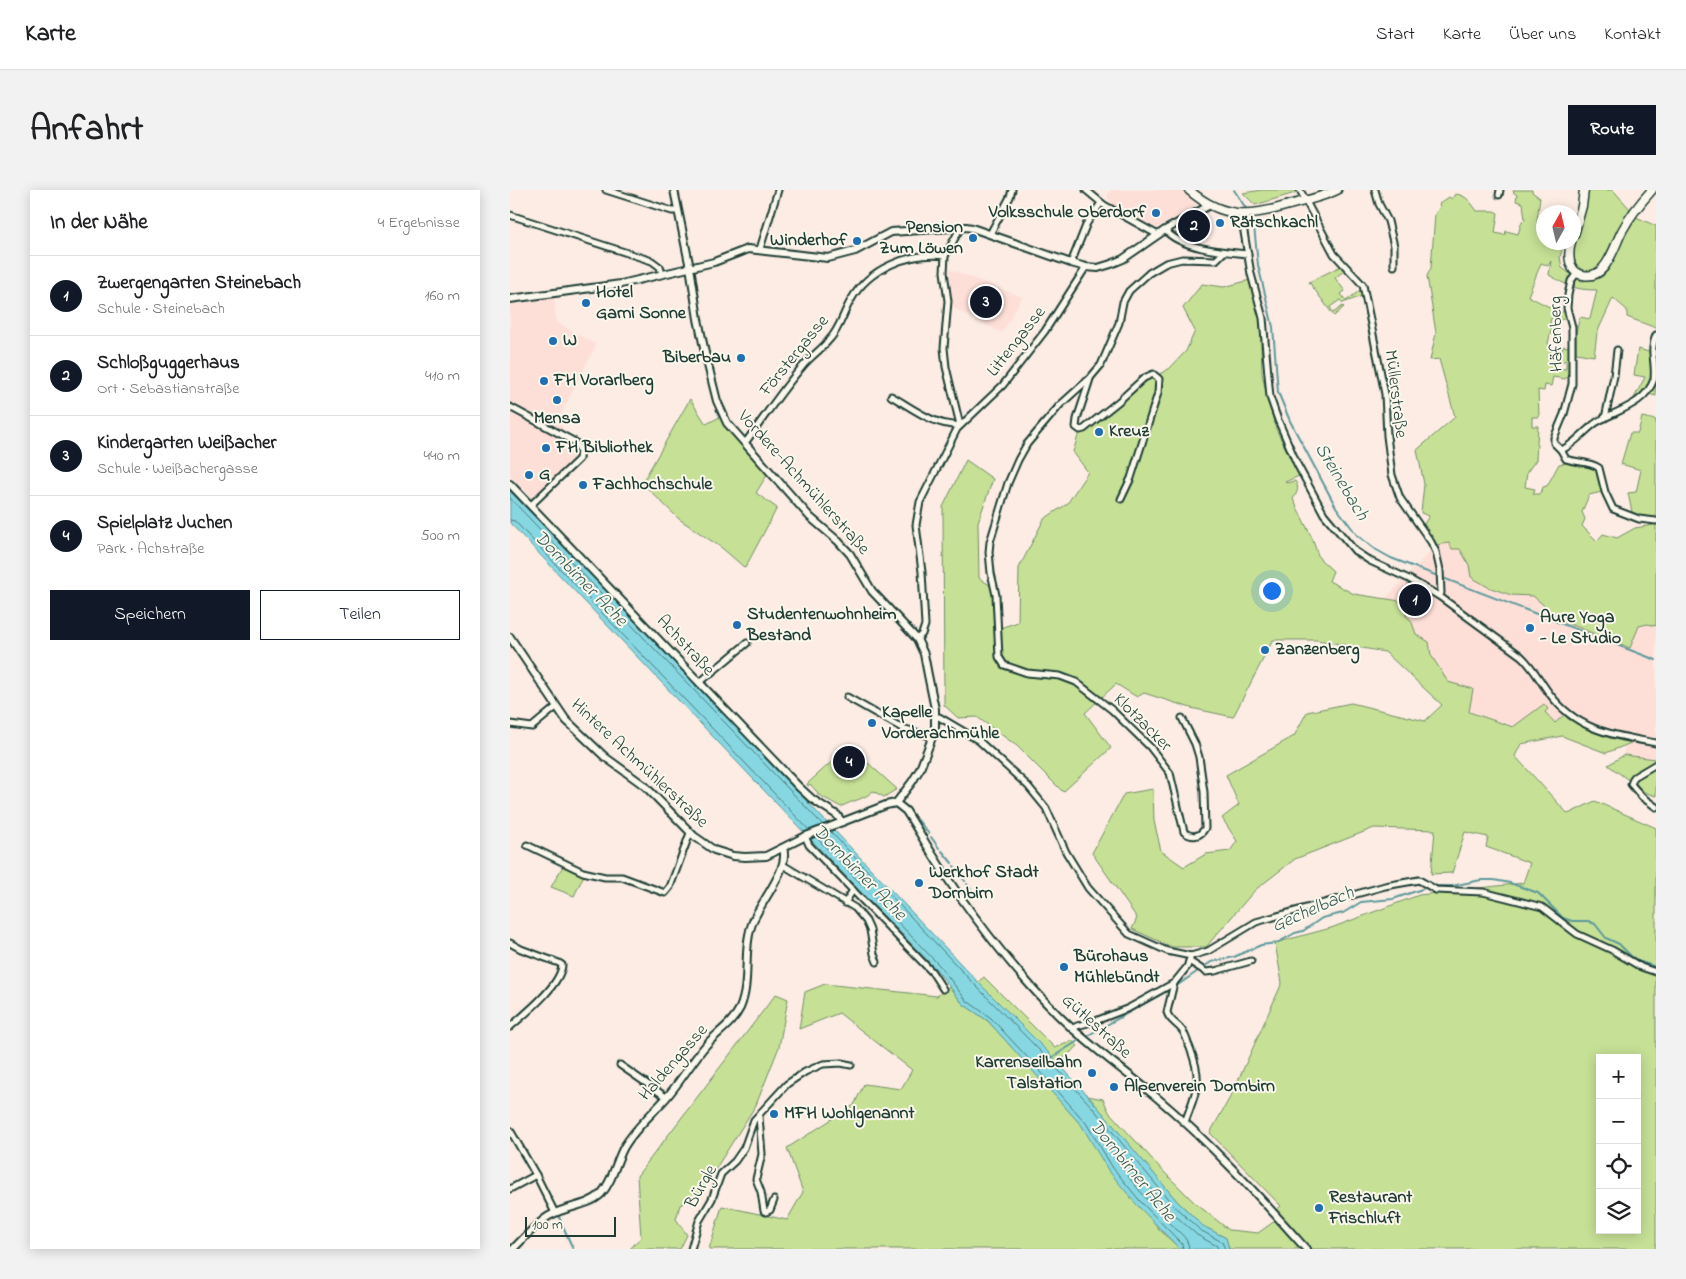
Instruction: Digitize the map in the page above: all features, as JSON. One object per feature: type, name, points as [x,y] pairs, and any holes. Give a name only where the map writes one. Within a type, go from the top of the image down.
[{"type":"main road","points":[[1189,190],[1210,205],[1226,212],[1243,214],[1254,214],[1306,201],[1337,190]]},
{"type":"main road","points":[[1581,210],[1584,190]]},
{"type":"main road","points":[[1569,250],[1569,260],[1572,268],[1577,273],[1585,276],[1592,275],[1603,268],[1630,218],[1652,190]]},
{"type":"street","points":[[606,190],[672,211],[678,211]]},
{"type":"street","name":"Vordere-Achmühlerstraße","points":[[674,190],[690,267],[698,319],[717,401],[722,414],[727,423],[810,517],[850,554],[872,591],[917,639],[924,654],[935,717],[933,737],[920,769],[896,803]]},
{"type":"street","points":[[760,249],[778,190]]},
{"type":"street","points":[[990,234],[1012,190]]},
{"type":"street","points":[[1086,190],[1101,203],[1158,235]]},
{"type":"street","name":"Müllerstraße","points":[[1300,190],[1334,254],[1363,285],[1385,394],[1387,436],[1394,482],[1400,498],[1431,542],[1439,564],[1441,583],[1441,593],[1439,596]]},
{"type":"street","points":[[1376,190],[1379,204],[1388,221],[1394,246],[1394,266]]},
{"type":"street","points":[[1072,263],[1087,223],[1101,203]]},
{"type":"street","points":[[510,299],[621,284],[714,262],[748,249],[828,258],[855,251],[891,232],[961,228],[972,228],[1072,263],[1098,268],[1123,259],[1165,230],[1210,205]]},
{"type":"street","points":[[1243,214],[1251,274],[1263,318],[1270,397],[1297,464],[1324,514],[1355,551],[1370,561],[1409,579],[1439,596],[1521,656],[1529,664],[1553,698],[1576,720],[1605,732],[1656,743]]},
{"type":"street","points":[[510,215],[652,261],[660,267],[662,274]]},
{"type":"street","points":[[917,639],[922,634],[925,626],[922,572],[916,525],[918,509],[960,425],[946,367],[944,348],[948,301],[944,272],[945,256],[961,228]]},
{"type":"street","points":[[1165,230],[1187,244],[1224,252],[1248,254]]},
{"type":"street","points":[[1121,499],[1131,478],[1160,387],[1159,379],[1153,374],[1144,378],[1119,401],[1084,429],[1080,430],[1076,427],[1077,420],[1090,378],[1104,358],[1119,323],[1126,296],[1140,280],[1166,262],[1182,259],[1216,260],[1224,252]]},
{"type":"street","name":"Förstergasse","points":[[745,443],[801,368],[836,332],[850,302],[863,284],[885,268],[903,260],[939,255],[945,256]]},
{"type":"street","name":"Littengasse","points":[[960,425],[1003,385],[1045,331],[1086,267]]},
{"type":"street","name":"Häfenberg","points":[[1561,450],[1554,443],[1554,438],[1564,414],[1572,384],[1572,327],[1567,308],[1571,281],[1577,273]]},
{"type":"street","points":[[1656,335],[1652,348],[1656,358],[1654,379],[1647,392],[1634,403],[1597,422],[1583,436],[1561,450],[1566,459],[1594,464],[1599,468],[1605,492],[1613,509],[1639,519],[1656,521]]},
{"type":"street","points":[[1605,418],[1614,376],[1617,350]]},
{"type":"street","name":"Klotzacker","points":[[1090,378],[1060,405],[1027,444],[1008,483],[990,542],[989,552],[996,594],[999,657],[1004,665],[1016,670],[1060,676],[1076,682],[1112,710],[1150,747],[1170,773],[1184,832],[1195,836],[1206,828],[1203,779],[1195,744],[1182,718]]},
{"type":"street","points":[[891,396],[917,412],[936,420],[952,425],[960,425]]},
{"type":"street","points":[[510,407],[575,442],[580,450],[579,459],[531,505]]},
{"type":"street","name":"Achstraße","points":[[510,484],[799,787],[812,799],[837,814],[842,822]]},
{"type":"street","name":"Hintere Achmühlerstraße","points":[[510,636],[566,720],[590,743],[645,786],[690,833],[714,850],[733,856],[762,856],[772,854],[783,848]]},
{"type":"street","points":[[699,683],[748,643]]},
{"type":"street","points":[[847,697],[902,728],[933,737]]},
{"type":"street","points":[[510,724],[532,727],[556,707]]},
{"type":"street","points":[[935,717],[939,717],[978,740],[1028,786],[1046,808],[1079,875],[1098,901],[1129,934],[1190,959],[1206,972],[1251,961]]},
{"type":"street","points":[[1656,764],[1634,777],[1631,784],[1642,797],[1656,806]]},
{"type":"street","points":[[783,848],[804,836],[896,803]]},
{"type":"street","name":"Gütlestraße","points":[[896,803],[906,811],[980,925],[1025,979],[1085,1042],[1154,1095],[1185,1122],[1306,1249]]},
{"type":"street","points":[[527,845],[582,872],[604,877],[622,877],[665,894],[670,887],[690,833]]},
{"type":"street","points":[[804,836],[810,845],[932,972],[943,989]]},
{"type":"street","name":"Haldengasse","points":[[513,1249],[548,1217],[593,1200],[602,1193],[624,1146],[633,1133],[666,1097],[704,1048],[728,1026],[736,1015],[743,1000],[745,990],[749,941],[753,921],[783,865],[785,856],[783,848]]},
{"type":"street","points":[[783,865],[855,908],[866,921],[870,930],[877,962]]},
{"type":"street","points":[[1072,1029],[1129,1008],[1174,984],[1187,967],[1190,959],[1208,951],[1244,928],[1262,920],[1399,882],[1419,880],[1436,890],[1483,892],[1542,906],[1577,934],[1612,950],[1641,967],[1656,972]]},
{"type":"street","points":[[845,903],[853,890]]},
{"type":"street","points":[[510,943],[562,965],[562,969],[552,986],[543,997],[510,1027]]},
{"type":"street","points":[[1174,984],[1166,1012],[1182,1030],[1193,1056],[1198,1076],[1196,1090],[1185,1122]]},
{"type":"street","name":"Bürgle","points":[[691,1249],[699,1221],[712,1199],[721,1174],[744,1148],[754,1120],[787,1084],[805,1072],[822,1064],[851,1065]]},
{"type":"street","points":[[620,1065],[666,1097]]},
{"type":"street","points":[[759,1116],[762,1154],[756,1179],[761,1192],[764,1211],[770,1210],[774,1200]]},
{"type":"street","points":[[510,1130],[512,1137],[536,1175],[555,1213]]},
{"type":"street","points":[[510,1189],[536,1175]]},
{"type":"shaded area","name":"Volksschule Oberdorf","points":[[1111,190],[1182,190],[1197,204],[1196,207],[1156,229],[1112,205],[1107,196]]},
{"type":"shaded area","points":[[949,269],[1022,297],[1002,333],[953,308]]},
{"type":"shaded area","name":"FH Vorarlberg","points":[[554,298],[556,322],[595,344],[595,347],[560,416],[564,439],[575,448],[576,457],[532,498],[510,476],[510,305]]},
{"type":"shaded area","points":[[1449,543],[1460,549],[1469,565],[1472,577],[1488,587],[1511,595],[1533,596],[1562,621],[1639,626],[1648,624],[1656,626],[1656,759],[1624,755],[1624,745],[1631,743],[1631,741],[1603,734],[1568,719],[1555,723],[1545,712],[1513,727],[1468,711],[1431,655],[1429,642],[1416,634],[1411,620],[1385,599],[1436,545]]},
{"type":"green space","points":[[1262,190],[1295,190],[1295,193],[1255,205],[1243,193]]},
{"type":"green space","points":[[1514,190],[1532,190],[1540,198],[1539,205],[1536,205],[1536,250],[1562,250],[1560,257],[1562,268],[1581,281],[1602,277],[1608,271],[1636,217],[1656,226],[1656,328],[1627,317],[1627,310],[1613,298],[1597,333],[1594,356],[1576,353],[1576,332],[1580,317],[1590,319],[1597,290],[1572,287],[1549,275],[1551,261],[1548,266],[1541,263],[1528,296],[1561,313],[1564,310],[1566,318],[1560,320],[1554,314],[1550,321],[1552,327],[1548,343],[1556,368],[1566,369],[1566,360],[1561,362],[1557,360],[1555,353],[1562,351],[1563,346],[1569,347],[1568,376],[1565,379],[1553,377],[1551,386],[1545,385],[1544,391],[1538,390],[1539,417],[1532,417],[1532,426],[1538,426],[1536,460],[1527,472],[1525,487],[1535,489],[1533,494],[1539,494],[1543,487],[1547,486],[1559,464],[1588,465],[1598,470],[1602,492],[1589,495],[1582,512],[1585,519],[1582,526],[1597,541],[1603,534],[1617,538],[1635,528],[1653,525],[1632,512],[1628,493],[1636,492],[1641,470],[1621,464],[1630,433],[1638,433],[1642,417],[1656,420],[1656,626],[1648,624],[1639,626],[1630,648],[1562,621],[1533,596],[1511,595],[1488,587],[1471,577],[1469,565],[1460,549],[1452,549],[1449,543],[1436,545],[1424,524],[1429,516],[1421,513],[1424,484],[1417,450],[1455,417],[1439,359],[1430,360],[1436,333],[1427,276],[1431,268],[1435,214],[1440,207],[1439,204],[1449,197],[1452,199],[1455,194],[1463,196],[1477,211],[1494,211],[1498,213],[1495,233],[1505,235],[1506,231],[1518,234],[1522,221],[1525,220],[1523,203],[1516,201],[1517,195],[1513,192]]},
{"type":"green space","points":[[1588,190],[1613,190],[1631,210],[1614,236],[1603,263],[1590,271],[1583,271],[1577,267],[1572,256],[1573,250],[1581,250],[1581,224]]},
{"type":"green space","points":[[1341,266],[1345,270],[1335,278],[1345,291],[1341,294],[1346,301],[1359,291],[1361,291],[1362,296],[1343,303],[1340,300],[1330,307],[1333,313],[1344,307],[1334,316],[1309,282]]},
{"type":"green space","points":[[1250,280],[1260,319],[1262,373],[1267,397],[1276,429],[1299,476],[1285,482],[1295,481],[1297,484],[1296,495],[1293,499],[1312,538],[1319,558],[1333,571],[1329,581],[1354,594],[1400,601],[1407,607],[1406,616],[1411,620],[1416,634],[1429,642],[1431,655],[1448,682],[1473,689],[1469,712],[1513,727],[1544,704],[1548,709],[1545,712],[1555,723],[1565,714],[1568,719],[1603,734],[1631,741],[1631,743],[1606,753],[1562,736],[1521,744],[1515,756],[1568,814],[1595,801],[1656,828],[1656,1249],[1229,1249],[1226,1238],[1203,1226],[1177,1201],[1088,1096],[1103,1099],[1109,1112],[1194,1202],[1229,1230],[1258,1233],[1279,1218],[1274,1212],[1281,1206],[1210,1133],[1233,1092],[1282,983],[1275,943],[1331,928],[1419,895],[1523,883],[1530,863],[1486,847],[1488,837],[1465,832],[1452,873],[1431,874],[1435,830],[1374,828],[1295,859],[1255,890],[1206,947],[1172,947],[1132,929],[1137,918],[1092,853],[1124,794],[1153,789],[1154,821],[1161,851],[1184,867],[1206,854],[1230,851],[1237,841],[1222,818],[1239,805],[1226,775],[1294,736],[1307,712],[1351,703],[1425,721],[1442,705],[1385,652],[1317,640],[1273,640],[1233,717],[1191,708],[1144,693],[1137,697],[1116,684],[1085,713],[1111,748],[1063,792],[1017,746],[977,717],[958,718],[944,705],[943,507],[966,460],[993,479],[978,522],[979,578],[991,586],[1000,628],[1018,622],[1019,568],[1044,519],[1067,504],[1088,472],[1073,452],[1078,436],[1137,387],[1170,368],[1186,351],[1195,331],[1183,308],[1202,284],[1224,287]]},
{"type":"green space","points":[[1638,349],[1656,354],[1656,396],[1644,393],[1633,400],[1645,377],[1634,375]]},
{"type":"green space","points":[[690,399],[706,424],[720,417],[743,448],[768,473],[756,493],[777,508],[745,568],[722,548],[679,519],[642,483]]},
{"type":"green space","points":[[849,746],[897,789],[884,797],[873,791],[841,807],[817,794],[810,784],[808,786],[807,784]]},
{"type":"green space","points":[[1624,755],[1656,759],[1656,796],[1646,793],[1608,765]]},
{"type":"green space","points":[[563,866],[584,875],[574,896],[551,887]]},
{"type":"green space","points":[[984,977],[1055,1048],[1072,1041],[1078,1046],[1058,1063],[978,982]]},
{"type":"green space","points":[[825,984],[937,996],[949,987],[963,1004],[988,1021],[1082,1126],[1159,1229],[1180,1249],[709,1249],[722,1206],[787,1220],[803,1192],[787,1148],[854,1105],[864,1084],[901,1089],[912,1070],[839,1013],[799,1029],[805,992]]},
{"type":"green space","points":[[776,994],[788,999],[779,1047],[756,1105],[699,1195],[680,1205],[676,1219],[687,1235],[680,1249],[630,1249],[641,1237],[637,1176]]},
{"type":"water","name":"Dornbirner Ache","points":[[510,491],[619,603],[978,982],[1053,1057],[1177,1201],[1203,1226],[1226,1238],[1229,1249],[1180,1249],[1137,1205],[1108,1170],[1082,1126],[988,1021],[963,1004],[936,969],[510,523]]},
{"type":"waterway","name":"Steinebach","points":[[1234,190],[1247,210]]},
{"type":"waterway","name":"Steinebach","points":[[1249,214],[1254,226],[1258,265],[1273,327],[1278,392],[1290,421],[1336,507],[1357,535],[1373,548],[1391,558],[1656,660]]},
{"type":"waterway","points":[[918,820],[929,834]]},
{"type":"waterway","points":[[931,837],[939,848]]},
{"type":"waterway","points":[[942,851],[952,863]]},
{"type":"waterway","points":[[954,866],[965,881]]},
{"type":"waterway","name":"Gechelbach","points":[[1432,886],[1452,886],[1481,880],[1494,880],[1510,883],[1538,893],[1563,918],[1572,921],[1588,921],[1595,924],[1606,938],[1619,944],[1631,956],[1656,967]]},
{"type":"waterway","points":[[967,884],[973,892]]},
{"type":"waterway","name":"Gechelbach","points":[[1175,987],[1211,962],[1234,957],[1261,945],[1277,943],[1295,933],[1303,931],[1322,918],[1343,913],[1361,902],[1393,899],[1428,887]]},
{"type":"waterway","name":"Gechelbach","points":[[1085,1037],[1171,989]]},
{"type":"waterway","name":"Gechelbach","points":[[1051,1058],[1081,1039]]},
{"type":"waterway","points":[[559,1217],[573,1249]]},
{"type":"place","name":"Volksschule Oberdorf","points":[[1156,213]]},
{"type":"place","name":"Rätschkachl","points":[[1220,223]]},
{"type":"place","name":"Schloßguggerhaus","points":[[1194,226]]},
{"type":"place","name":"Pension Zum Löwen","points":[[973,238]]},
{"type":"place","name":"Winderhof","points":[[857,241]]},
{"type":"place","name":"Kindergarten Weißacher","points":[[986,302]]},
{"type":"place","name":"Hotel Garni Sonne","points":[[586,303]]},
{"type":"place","name":"W","points":[[553,341]]},
{"type":"place","name":"Biberbau","points":[[741,358]]},
{"type":"place","name":"FH Vorarlberg","points":[[544,381]]},
{"type":"place","name":"Mensa","points":[[557,400]]},
{"type":"place","name":"Kreuz","points":[[1099,432]]},
{"type":"place","name":"FH Bibliothek","points":[[546,448]]},
{"type":"place","name":"G","points":[[529,475]]},
{"type":"place","name":"Fachhochschule","points":[[583,485]]},
{"type":"place","name":"Zwergengarten Steinebach","points":[[1415,600]]},
{"type":"place","name":"Studentenwohnheim Bestand","points":[[737,625]]},
{"type":"place","name":"Aure Yoga - Le Studio","points":[[1530,628]]},
{"type":"place","name":"Zanzenberg","points":[[1265,650]]},
{"type":"place","name":"Kapelle Vorderachmühle","points":[[872,723]]},
{"type":"place","name":"Spielplatz Juchen","points":[[849,762]]},
{"type":"place","name":"Werkhof Stadt Dornbirn","points":[[919,883]]},
{"type":"place","name":"Bürohaus Mühlebündt","points":[[1064,967]]},
{"type":"place","name":"Karrenseilbahn Talstation","points":[[1092,1073]]},
{"type":"place","name":"Alpenverein Dornbirn","points":[[1114,1087]]},
{"type":"place","name":"MFH Wohlgenannt","points":[[774,1114]]},
{"type":"place","name":"Restaurant Frischluft","points":[[1319,1208]]}]
